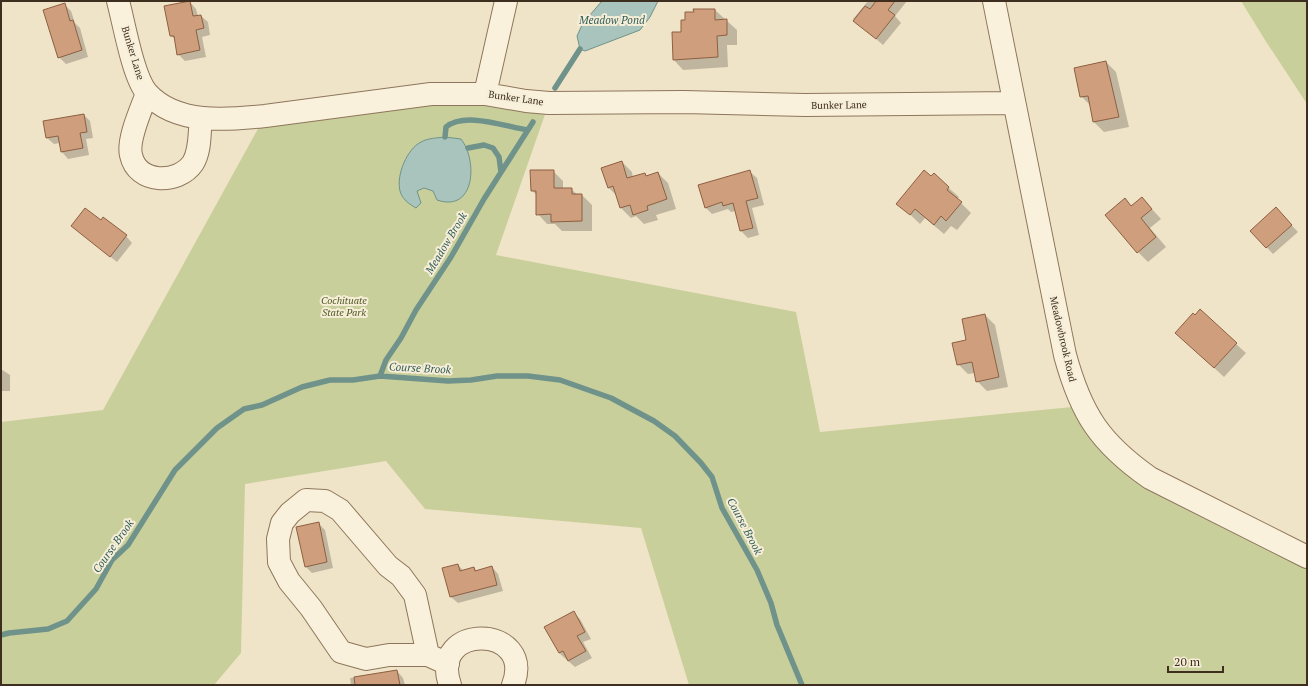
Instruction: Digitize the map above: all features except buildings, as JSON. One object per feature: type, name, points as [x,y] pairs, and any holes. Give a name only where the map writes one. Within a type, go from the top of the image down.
[{"type":"street","name":"Bunker Lane","points":[[118,1],[137,74],[147,93],[164,106],[183,115],[201,118],[242,119],[431,94],[486,94],[526,102],[549,103],[684,102],[805,105],[1014,103]]},
{"type":"street","points":[[486,94],[506,1]]},
{"type":"street","name":"Meadowbrook Road","points":[[994,1],[1065,355],[1072,382],[1094,427],[1110,446],[1130,464],[1150,478],[1307,557]]},
{"type":"street","points":[[147,93],[131,143],[131,155],[136,165],[147,175],[161,180],[174,178],[193,164],[198,153],[201,118]]},
{"type":"street","points":[[428,655],[415,595],[401,576],[388,566],[340,510],[325,501],[306,500],[290,513],[282,523],[278,539],[279,562],[289,582],[311,608],[342,652],[366,659],[389,656],[428,655],[448,664]]},
{"type":"street","points":[[450,685],[447,674],[448,664],[452,654],[458,646],[467,640],[476,637],[486,637],[496,640],[505,646],[511,654],[515,664],[516,674],[513,685]]},
{"type":"green space","points":[[1241,1],[1307,1],[1307,104],[1265,40]]},
{"type":"green space","name":"Cochituate State Park","points":[[431,94],[549,103],[496,255],[796,312],[820,432],[1082,406],[1110,446],[1307,557],[1307,685],[689,685],[641,528],[425,509],[386,461],[245,484],[241,653],[214,685],[1,685],[1,422],[103,410],[265,116]]},
{"type":"water","name":"Meadow Pond","points":[[602,1],[658,1],[650,17],[640,30],[585,51],[580,49],[577,36],[583,23]]},
{"type":"water","points":[[445,137],[461,139],[466,148],[470,160],[470,183],[466,192],[459,199],[450,202],[437,200],[433,191],[424,188],[417,191],[421,203],[416,208],[406,201],[400,191],[399,185],[401,170],[407,156],[416,145],[430,139]]},
{"type":"waterway","name":"Meadow Brook","points":[[555,88],[580,49]]},
{"type":"waterway","points":[[445,137],[446,127],[454,122],[464,120],[486,121],[528,130]]},
{"type":"waterway","name":"Meadow Brook","points":[[380,376],[386,360],[401,338],[416,310],[451,257],[484,199],[533,122]]},
{"type":"waterway","points":[[468,148],[484,145],[493,148],[499,157],[501,172]]},
{"type":"waterway","name":"Course Brook","points":[[1,635],[48,629],[67,621],[96,589],[112,560],[128,545],[175,470],[217,428],[244,409],[262,405],[302,387],[330,380],[353,380],[380,376],[448,381],[471,380],[497,376],[528,376],[560,380],[611,398],[654,421],[675,436],[701,463],[712,477],[722,508],[757,570],[771,603],[777,625],[802,685]]}]
